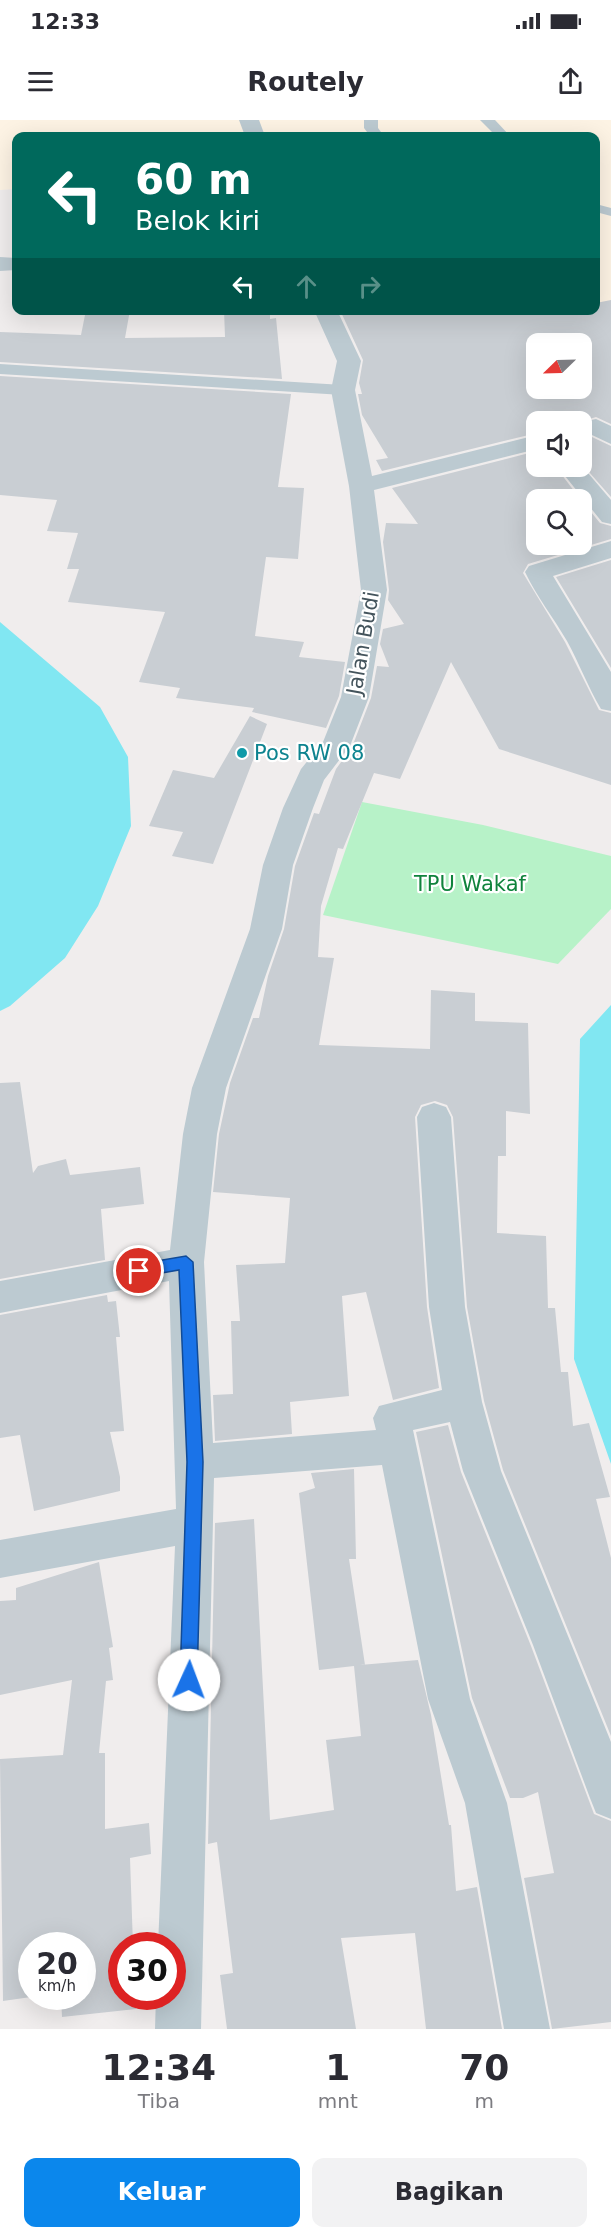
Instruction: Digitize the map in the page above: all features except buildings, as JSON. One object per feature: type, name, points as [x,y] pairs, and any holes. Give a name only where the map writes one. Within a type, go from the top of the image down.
[{"type":"street","name":"Jalan Budi","points":[[178,2029],[195,1524],[195,1462],[186,1262],[200,1134],[209,1088],[266,929],[278,865],[298,808],[311,776],[336,746],[355,697],[374,590],[361,486],[343,390],[349,361],[326,315]]},
{"type":"street","points":[[592,427],[596,426],[611,436]]},
{"type":"street","points":[[361,486],[526,445]]},
{"type":"street","points":[[578,477],[611,516]]},
{"type":"street","points":[[611,549],[538,572],[550,597],[565,614],[594,665],[611,702]]},
{"type":"street","points":[[434,1117],[447,1307],[463,1402],[482,1471],[553,1645],[611,1798]]},
{"type":"street","points":[[0,1297],[186,1262]]},
{"type":"street","points":[[463,1402],[394,1417],[448,1699],[486,1803],[527,2029]]},
{"type":"street","points":[[195,1462],[399,1446]]},
{"type":"street","points":[[0,1559],[195,1524]]},
{"type":"lane","points":[[487,120],[499,132]]},
{"type":"lane","points":[[0,369],[343,390]]},
{"type":"shaded area","points":[[0,120],[611,120],[611,365],[597,315],[600,315],[600,132],[12,132],[12,189],[0,190]]},
{"type":"green space","name":"TPU Wakaf","points":[[362,802],[483,825],[611,856],[611,909],[558,964],[323,915]]},
{"type":"water","points":[[0,622],[100,707],[128,757],[131,826],[98,906],[65,958],[10,1006],[0,1011]]},
{"type":"water","points":[[611,1005],[611,1464],[574,1359],[580,1039]]},
{"type":"place","name":"Pos RW 08","points":[[242,753]]},
{"type":"route","points":[[139,1271],[186,1262],[195,1462],[189,1680]]}]
